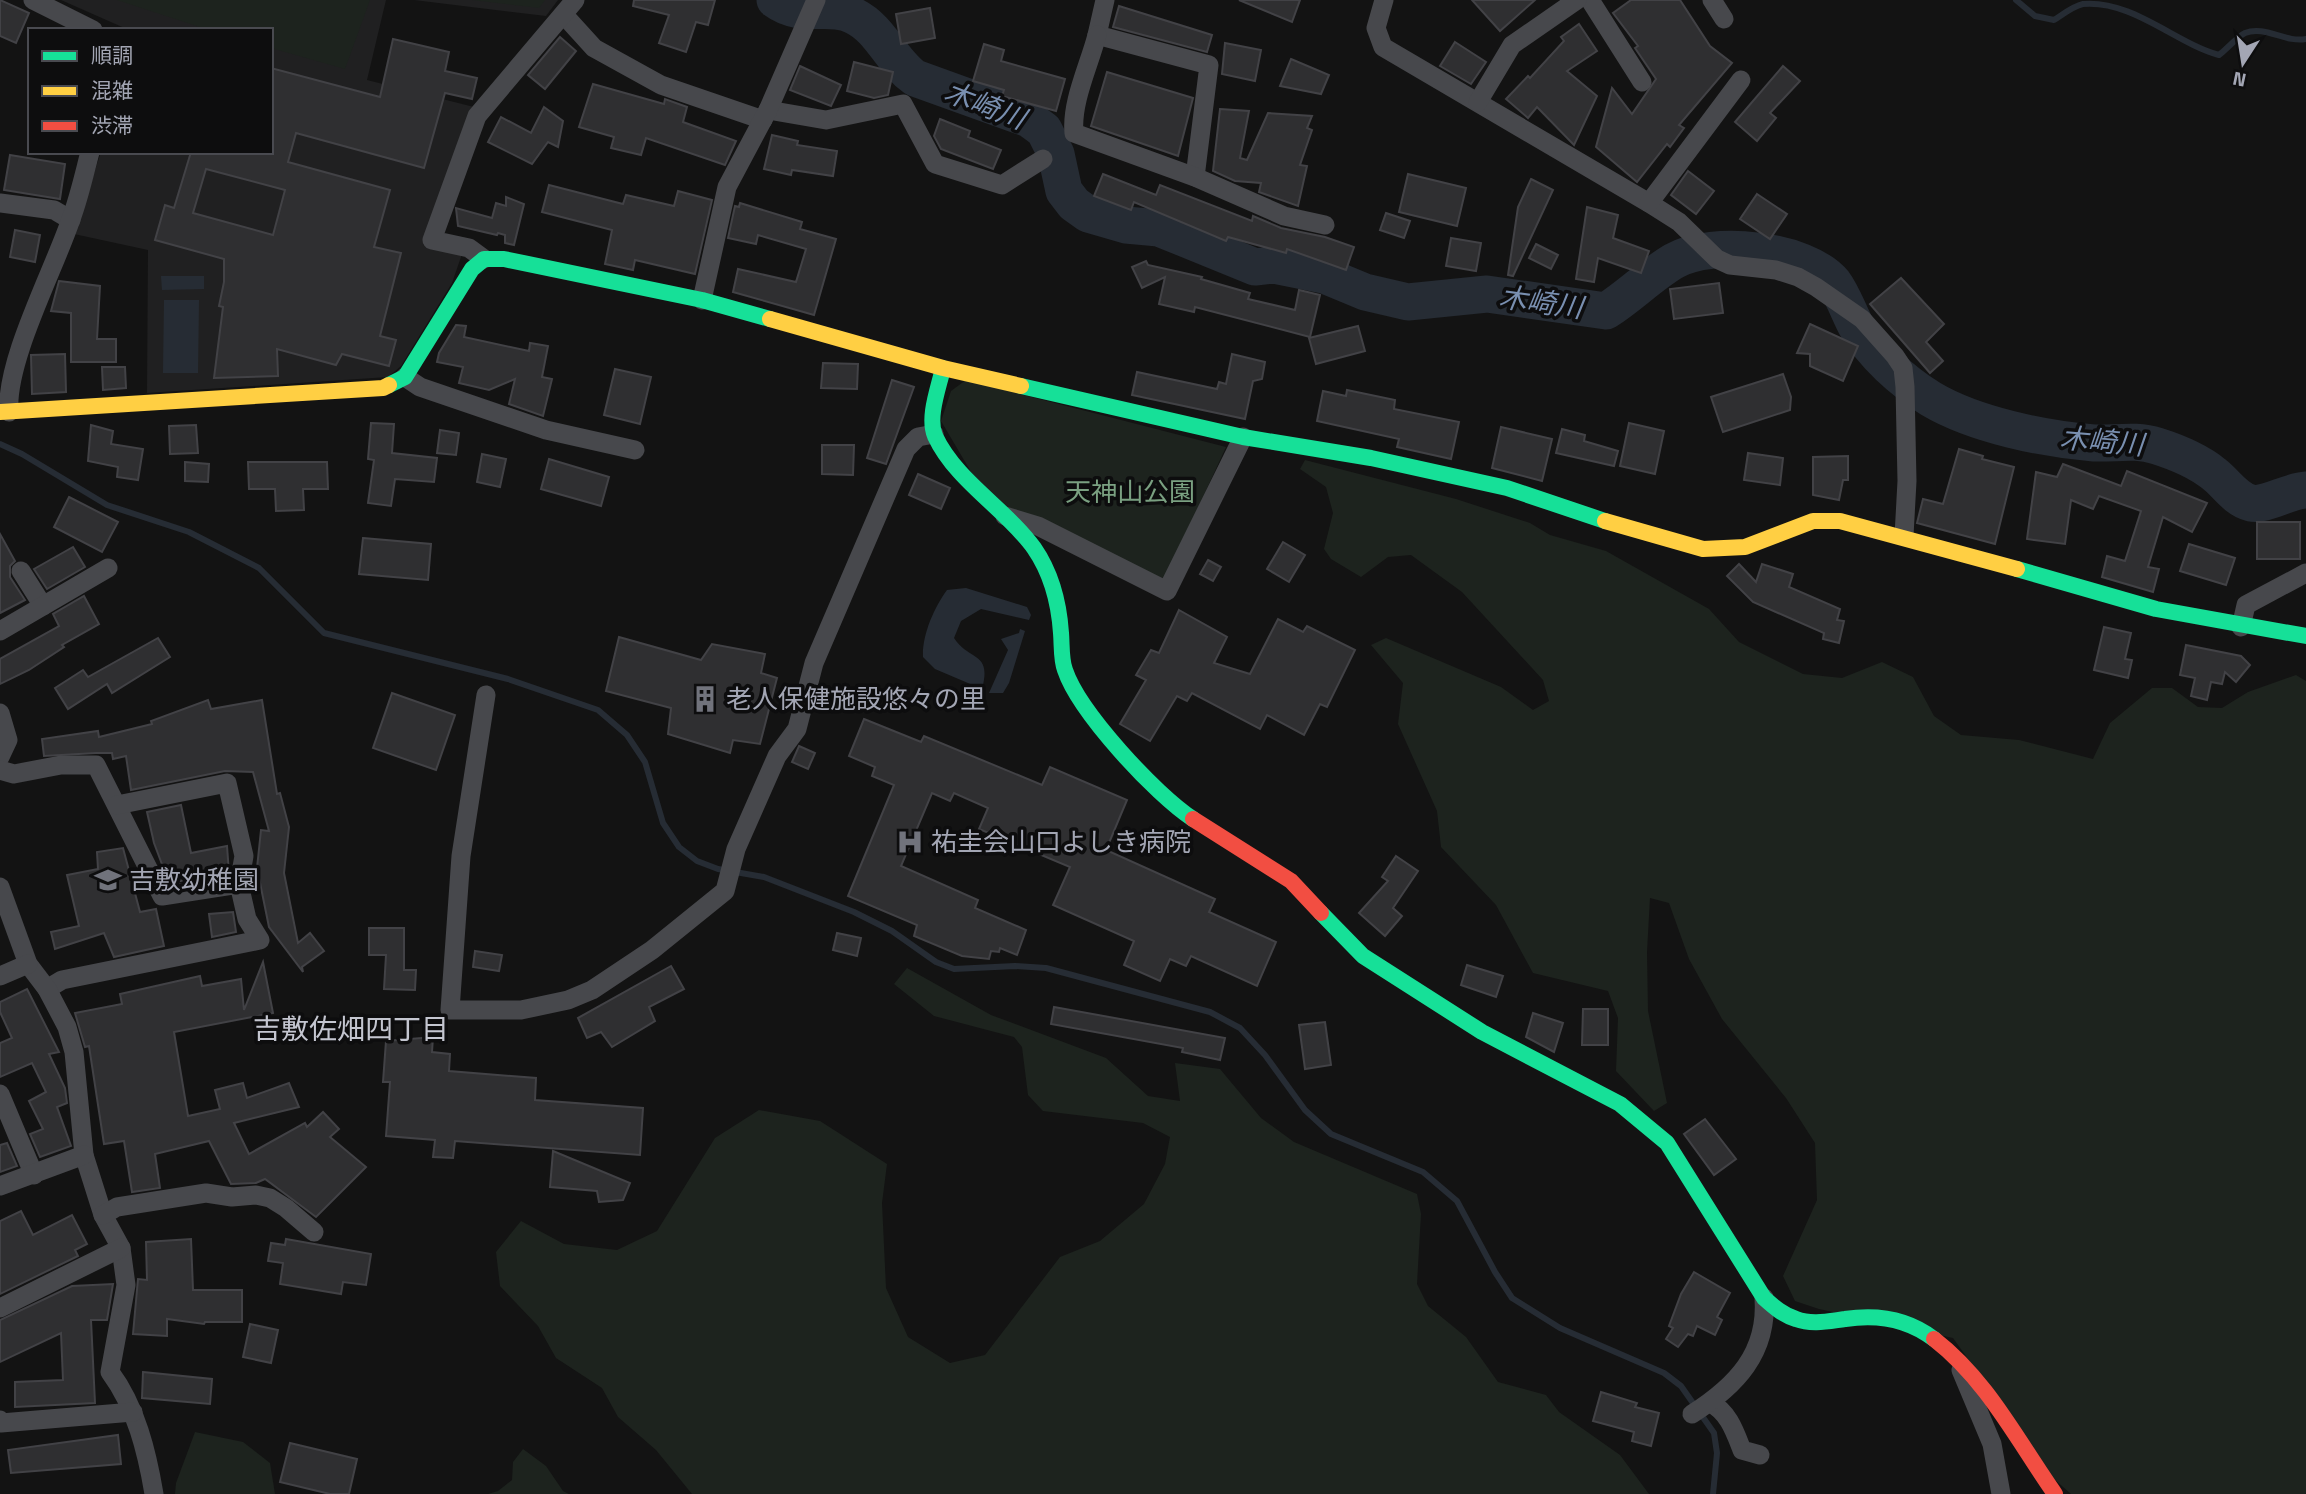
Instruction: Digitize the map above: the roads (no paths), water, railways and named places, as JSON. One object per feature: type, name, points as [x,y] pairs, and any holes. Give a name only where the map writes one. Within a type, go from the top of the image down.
[{"type":"street","points":[[33,0],[89,28]]},
{"type":"street","points":[[702,300],[727,187],[765,115],[816,0]]},
{"type":"street","points":[[1105,0],[1087,76],[1072,113],[1074,133],[1195,177],[1284,216],[1325,225]]},
{"type":"street","points":[[1384,0],[1376,28],[1383,47],[1679,222],[1717,259],[1730,265],[1776,270],[1798,276],[1861,319],[1904,377],[1905,536]]},
{"type":"street","points":[[1712,0],[1724,19]]},
{"type":"street","points":[[1478,102],[1511,45],[1578,1],[1642,82]]},
{"type":"street","points":[[1043,159],[1002,185],[935,164],[903,104],[826,120],[765,115],[661,85],[594,48],[569,7],[477,116],[432,240],[469,248],[484,259],[503,259],[702,300],[943,368],[1243,437],[1371,458],[1507,488],[1648,536],[1703,549],[1745,547],[1813,521],[1840,521],[1905,536],[2155,609],[2241,627],[2306,636]]},
{"type":"street","points":[[1097,35],[1209,65],[1195,177]]},
{"type":"street","points":[[1649,203],[1741,80]]},
{"type":"street","points":[[89,154],[71,219],[37,306],[7,395],[4,412],[383,388],[405,377],[472,269],[484,259]]},
{"type":"street","points":[[0,203],[54,210],[71,219]]},
{"type":"street","points":[[943,368],[933,416],[934,434],[947,456],[1034,548],[1054,586],[1060,612],[1064,669],[1078,696],[1127,758],[1179,810],[1291,881],[1363,956],[1482,1032],[1620,1104],[1667,1143],[1764,1298],[1778,1313],[1793,1321],[1817,1324],[1852,1317],[1884,1315],[1932,1338],[1961,1362],[2055,1494]]},
{"type":"street","points":[[405,377],[420,387],[520,422],[635,450]]},
{"type":"street","points":[[486,695],[461,856],[450,1010],[521,1010],[568,1000],[592,990],[652,950],[725,891],[730,872],[777,756],[797,729],[814,663],[906,449],[918,437],[934,434]]},
{"type":"street","points":[[1005,516],[1038,526],[1167,591],[1243,437]]},
{"type":"street","points":[[0,631],[108,568]]},
{"type":"street","points":[[21,571],[43,606]]},
{"type":"street","points":[[2241,627],[2246,605],[2306,573]]},
{"type":"street","points":[[0,713],[8,740],[0,757]]},
{"type":"street","points":[[0,770],[14,774],[61,765],[96,765],[162,896],[239,884]]},
{"type":"street","points":[[47,989],[62,980],[260,940],[247,919],[239,884],[244,856],[227,783],[117,805]]},
{"type":"street","points":[[0,887],[28,964],[47,989],[67,1027],[74,1052],[84,1155],[103,1215],[121,1248],[126,1285],[110,1372],[123,1390],[133,1412],[154,1494]]},
{"type":"street","points":[[0,976],[28,964]]},
{"type":"street","points":[[0,1094],[34,1175]]},
{"type":"street","points":[[0,1186],[84,1155]]},
{"type":"street","points":[[103,1215],[117,1207],[206,1193],[232,1197],[256,1195],[278,1203],[314,1232]]},
{"type":"street","points":[[0,1308],[121,1248]]},
{"type":"street","points":[[1692,1414],[1710,1403],[1735,1381],[1759,1347],[1765,1327],[1764,1298]]},
{"type":"street","points":[[1961,1362],[1961,1373],[1992,1444],[2001,1494]]},
{"type":"street","points":[[1710,1403],[1718,1406],[1731,1424],[1742,1450],[1760,1455]]},
{"type":"street","points":[[0,1420],[1,1423],[133,1412]]},
{"type":"waterway","name":"木崎川","points":[[775,0],[795,9],[845,12],[854,16],[872,29],[899,63],[915,78],[1029,119],[1044,130],[1056,154],[1064,191],[1074,204],[1088,214],[1126,225],[1159,228],[1255,267],[1274,265],[1324,275],[1365,292],[1408,302],[1487,294],[1606,311],[1665,267],[1691,254],[1734,249],[1781,255],[1821,271],[1834,283],[1863,337],[1889,367],[1909,384],[1949,408],[1989,423],[2054,438],[2157,446],[2201,465],[2240,498],[2251,503],[2306,490]]},
{"type":"waterway","points":[[2016,0],[2035,16],[2054,20],[2083,4],[2119,9],[2219,55],[2242,35],[2253,31],[2268,32],[2290,39],[2306,39]]},
{"type":"waterway","points":[[0,444],[22,454],[107,505],[189,532],[259,568],[324,633],[508,679],[598,710],[627,735],[645,762],[663,823],[679,847],[697,861],[718,869],[764,877],[854,912],[892,931],[936,962],[954,969],[1015,966],[1046,968],[1210,1012],[1240,1028],[1265,1055],[1305,1110],[1331,1134],[1423,1172],[1457,1201],[1512,1298],[1560,1328],[1664,1373],[1681,1386],[1714,1433],[1717,1453],[1713,1494]]},
{"type":"place","name":"老人保健施設悠々の里","points":[[705,699]]},
{"type":"place","name":"祐圭会山口よしき病院","points":[[910,842]]},
{"type":"place","name":"吉敷幼稚園","points":[[108,880]]},
{"type":"district","name":"吉敷佐畑四丁目","points":[[351,1029]]},
{"type":"park label","name":"天神山公園","points":[[1130,492]]}]
